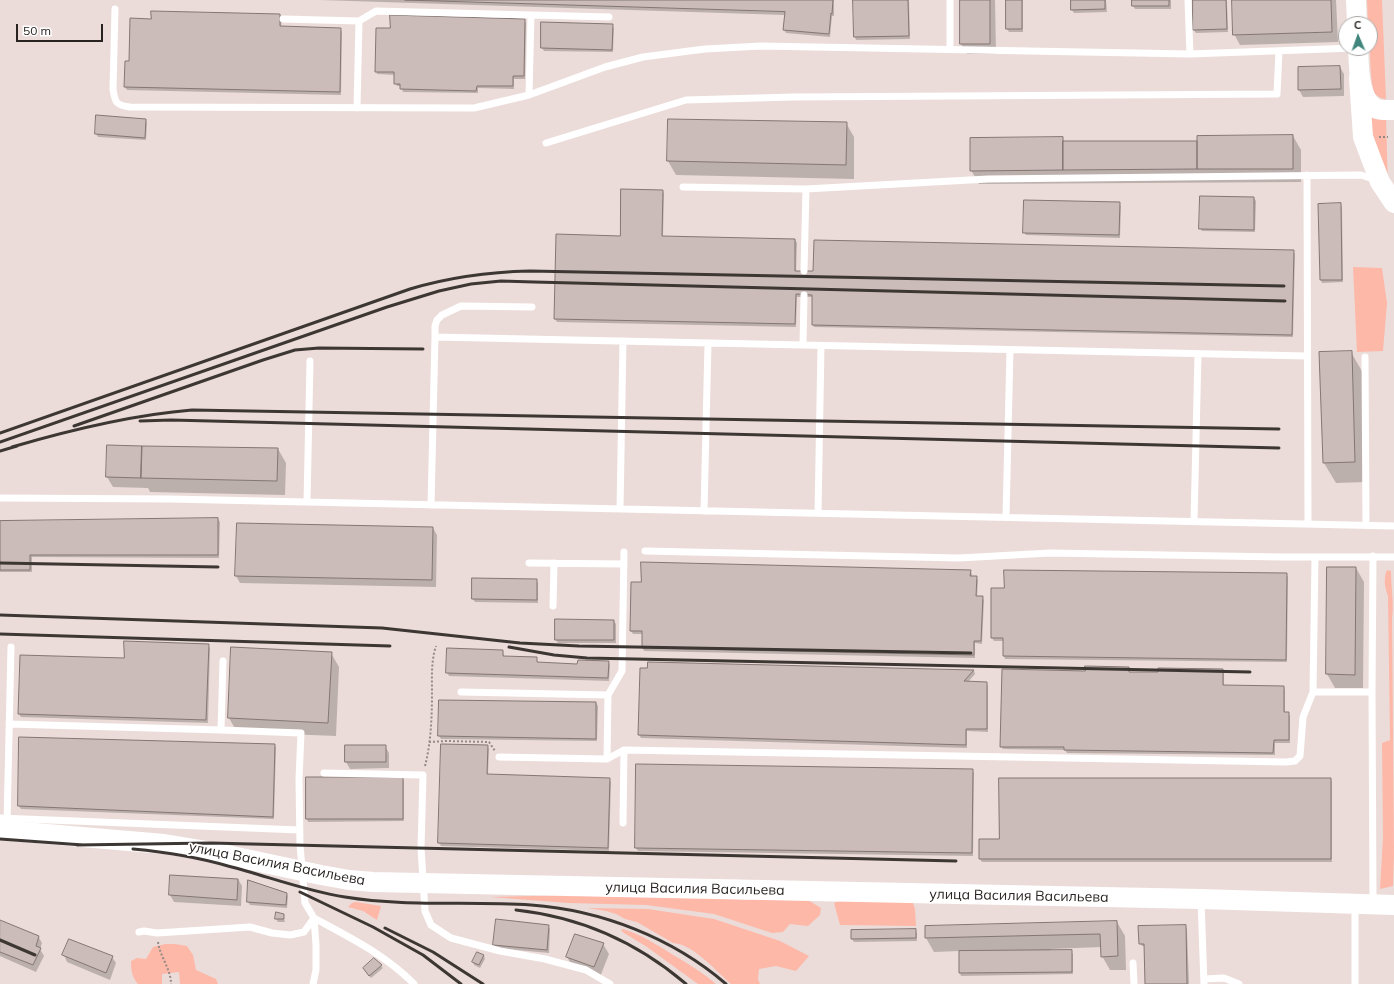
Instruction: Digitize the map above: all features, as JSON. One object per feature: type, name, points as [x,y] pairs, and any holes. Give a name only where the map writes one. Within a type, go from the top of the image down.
[{"type":"main road","points":[[1356,0],[1357,16]]},
{"type":"main road","points":[[1358,56],[1363,137],[1380,182],[1394,204]]},
{"type":"main road","points":[[1359,78],[1368,102],[1375,108],[1394,110]]},
{"type":"main road","name":"улица Василия Васильева","points":[[3,824],[164,844],[213,852],[302,872],[349,880],[424,884],[1201,899],[1394,905]]},
{"type":"lane","points":[[950,0],[950,49]]},
{"type":"lane","points":[[1188,0],[1190,54]]},
{"type":"lane","points":[[115,10],[114,99],[120,105],[138,107],[474,108],[529,95],[605,67],[644,57],[705,49],[761,46],[1190,54],[1338,49]]},
{"type":"lane","points":[[283,19],[359,21],[376,11],[609,17]]},
{"type":"lane","points":[[529,95],[531,15]]},
{"type":"lane","points":[[357,108],[359,21]]},
{"type":"lane","points":[[546,143],[686,100],[801,97],[1277,94],[1280,51]]},
{"type":"lane","points":[[683,187],[806,189],[988,179],[1362,174],[1380,182]]},
{"type":"lane","points":[[1307,175],[1308,524]]},
{"type":"lane","points":[[804,271],[806,189]]},
{"type":"lane","points":[[803,345],[804,294]]},
{"type":"lane","points":[[431,505],[436,320],[442,315],[461,306],[532,307]]},
{"type":"lane","points":[[435,338],[1308,356]]},
{"type":"lane","points":[[620,509],[623,341]]},
{"type":"lane","points":[[704,511],[708,343]]},
{"type":"lane","points":[[818,513],[821,346]]},
{"type":"lane","points":[[1006,517],[1010,350]]},
{"type":"lane","points":[[1194,522],[1198,354]]},
{"type":"lane","points":[[1365,357],[1366,525]]},
{"type":"lane","points":[[307,502],[310,361]]},
{"type":"lane","points":[[0,498],[162,499],[1394,526]]},
{"type":"lane","points":[[645,551],[960,558],[1050,553],[1394,557]]},
{"type":"lane","points":[[607,759],[608,695],[622,672],[624,552]]},
{"type":"lane","points":[[1355,984],[1364,904],[1372,692],[1373,556]]},
{"type":"lane","points":[[498,757],[607,759],[624,750],[1286,762],[1296,760],[1300,756],[1303,717],[1313,692],[1315,557]]},
{"type":"lane","points":[[529,563],[624,564]]},
{"type":"lane","points":[[553,606],[554,563]]},
{"type":"lane","points":[[11,647],[9,724],[3,824],[299,830]]},
{"type":"lane","points":[[221,730],[224,661]]},
{"type":"lane","points":[[461,692],[608,695]]},
{"type":"lane","points":[[1313,692],[1372,692]]},
{"type":"lane","points":[[9,724],[301,733],[298,779],[299,830],[305,903],[314,918],[316,970],[313,984]]},
{"type":"lane","points":[[623,823],[624,750]]},
{"type":"lane","points":[[324,773],[423,775],[421,848],[425,911],[431,925],[451,938],[500,951],[545,959],[586,970],[610,984]]},
{"type":"lane","points":[[1201,899],[1204,981],[1224,978],[1239,984]]},
{"type":"lane","points":[[139,932],[144,931],[157,933],[250,927],[272,933],[290,935],[304,932],[314,918]]},
{"type":"lane","points":[[314,918],[365,946],[402,973],[414,984]]},
{"type":"lane","points":[[1134,963],[1134,984]]},
{"type":"path","points":[[423,775],[428,756],[432,706],[433,656],[436,646]]},
{"type":"path","points":[[429,742],[489,742],[498,757]]},
{"type":"path","points":[[157,933],[159,948],[171,977],[171,984]]},
{"type":"shaded area","points":[[1367,0],[1382,0],[1386,99],[1376,95],[1373,88],[1370,56],[1378,56],[1378,16],[1368,16]]},
{"type":"shaded area","points":[[1366,110],[1386,118],[1388,189]]},
{"type":"shaded area","points":[[1353,267],[1382,268],[1387,303],[1383,351],[1357,352]]},
{"type":"shaded area","points":[[1387,570],[1391,571],[1393,601],[1394,854],[1393,886],[1380,889],[1383,837],[1382,743],[1390,740],[1388,596],[1385,587]]},
{"type":"shaded area","points":[[611,894],[698,896],[747,900],[771,898],[808,900],[821,908],[820,915],[808,926],[790,924],[783,932],[772,933],[714,914],[646,905],[568,903],[490,897]]},
{"type":"shaded area","points":[[841,900],[913,903],[915,909],[916,926],[840,925],[834,903]]},
{"type":"shaded area","points":[[356,902],[381,906],[377,920],[363,911],[348,907],[352,903]]},
{"type":"shaded area","points":[[587,908],[648,909],[714,919],[780,941],[809,956],[796,971],[776,966],[759,969],[758,979],[760,984],[731,984],[704,959],[688,948],[673,943],[637,922],[606,911]]},
{"type":"shaded area","points":[[623,929],[637,934],[657,945],[696,969],[716,984],[698,984],[647,947],[624,933],[621,930]]},
{"type":"shaded area","points":[[165,944],[187,946],[193,955],[196,970],[216,979],[218,984],[180,984],[179,972],[162,974],[162,984],[138,984],[132,974],[131,961],[137,958],[146,959],[153,947]]},
{"type":"building","points":[[405,0],[833,0],[829,34],[783,30],[785,12]]},
{"type":"building","points":[[853,0],[908,0],[909,36],[854,37]]},
{"type":"building","points":[[960,0],[990,0],[990,44],[960,44]]},
{"type":"building","points":[[1006,0],[1022,0],[1022,29],[1006,29]]},
{"type":"building","points":[[1071,0],[1105,0],[1105,9],[1071,10]]},
{"type":"building","points":[[1132,0],[1169,0],[1169,6],[1132,6]]},
{"type":"building","points":[[1193,0],[1226,0],[1227,29],[1193,30]]},
{"type":"building","points":[[1232,0],[1331,0],[1332,32],[1233,35]]},
{"type":"building","points":[[151,11],[280,14],[280,26],[341,28],[340,92],[124,87],[125,61],[129,61],[130,18],[151,19]]},
{"type":"building","points":[[390,15],[525,19],[524,76],[513,76],[513,86],[477,86],[476,91],[400,89],[400,84],[394,84],[394,72],[375,72],[376,28],[390,28]]},
{"type":"building","points":[[541,22],[613,24],[612,50],[541,48]]},
{"type":"building","points":[[1340,66],[1341,89],[1298,90],[1298,67]]},
{"type":"building","points":[[96,115],[146,119],[145,138],[95,134]]},
{"type":"building","points":[[668,119],[847,122],[846,165],[667,161]]},
{"type":"building","points":[[1293,135],[1293,169],[1197,169],[1197,136]]},
{"type":"building","points":[[1063,137],[1063,170],[970,171],[970,138]]},
{"type":"building","points":[[1063,141],[1197,141],[1197,169],[1063,170]]},
{"type":"building","points":[[621,189],[663,190],[662,236],[795,239],[795,271],[813,271],[814,240],[1294,250],[1292,335],[812,325],[812,295],[796,294],[795,324],[554,319],[556,234],[620,236]]},
{"type":"building","points":[[1200,196],[1254,197],[1254,230],[1199,229]]},
{"type":"building","points":[[1024,200],[1120,202],[1119,235],[1023,233]]},
{"type":"building","points":[[1341,203],[1342,280],[1320,280],[1318,204]]},
{"type":"building","points":[[1352,351],[1355,462],[1323,463],[1319,352]]},
{"type":"building","points":[[107,445],[142,446],[141,478],[106,477]]},
{"type":"building","points":[[142,446],[278,448],[277,481],[141,478]]},
{"type":"building","points":[[218,518],[218,555],[30,555],[30,570],[0,570],[0,521]]},
{"type":"building","points":[[237,523],[433,527],[432,580],[235,576]]},
{"type":"building","points":[[641,562],[971,570],[970,576],[977,576],[976,596],[983,596],[981,641],[974,641],[974,655],[642,648],[642,631],[630,631],[631,582],[641,582]]},
{"type":"building","points":[[1327,567],[1356,567],[1355,675],[1326,674]]},
{"type":"building","points":[[1004,570],[1287,573],[1286,660],[1003,656],[1003,638],[991,638],[991,588],[1004,588]]},
{"type":"building","points":[[472,578],[537,579],[537,600],[472,599]]},
{"type":"building","points":[[555,619],[614,620],[614,640],[555,640]]},
{"type":"building","points":[[124,641],[209,644],[206,720],[18,714],[20,655],[124,658]]},
{"type":"building","points":[[231,647],[332,652],[328,723],[228,718]]},
{"type":"building","points":[[447,648],[503,650],[503,656],[537,657],[537,662],[577,664],[578,660],[609,661],[608,678],[446,673]]},
{"type":"building","points":[[648,662],[974,670],[964,681],[987,682],[987,729],[966,729],[966,745],[638,735],[640,668],[647,668]]},
{"type":"building","points":[[1085,666],[1129,667],[1129,672],[1158,672],[1158,668],[1223,669],[1223,685],[1284,686],[1284,712],[1289,712],[1289,740],[1274,740],[1273,753],[1064,750],[1064,747],[1000,747],[1002,669],[1085,671]]},
{"type":"building","points":[[439,700],[596,702],[596,739],[438,736]]},
{"type":"building","points":[[19,737],[275,744],[273,817],[18,806]]},
{"type":"building","points":[[441,744],[488,745],[487,774],[610,778],[608,848],[438,843]]},
{"type":"building","points":[[345,745],[386,745],[386,762],[345,762]]},
{"type":"building","points":[[636,764],[973,769],[972,853],[635,848]]},
{"type":"building","points":[[306,777],[403,777],[403,819],[306,819]]},
{"type":"building","points":[[999,778],[1331,778],[1331,859],[979,859],[979,839],[999,839]]},
{"type":"building","points":[[170,875],[238,879],[237,900],[169,895]]},
{"type":"building","points":[[248,880],[287,893],[286,905],[247,902]]},
{"type":"building","points":[[276,912],[284,914],[284,919],[275,919]]},
{"type":"building","points":[[496,919],[549,925],[547,950],[493,945]]},
{"type":"building","points":[[0,920],[39,936],[36,946],[41,948],[33,965],[0,952]]},
{"type":"building","points":[[1117,921],[1118,956],[1101,957],[1100,934],[925,938],[925,926]]},
{"type":"building","points":[[1186,925],[1187,984],[1145,984],[1144,944],[1139,944],[1138,926]]},
{"type":"building","points":[[916,929],[916,938],[851,939],[851,930]]},
{"type":"building","points":[[575,934],[604,943],[594,967],[566,957]]},
{"type":"building","points":[[69,939],[113,956],[106,973],[62,955]]},
{"type":"building","points":[[1072,950],[1072,972],[959,973],[959,951]]},
{"type":"building","points":[[477,952],[484,955],[479,965],[472,962]]},
{"type":"building","points":[[374,958],[382,965],[369,976],[363,968]]},
{"type":"railway","points":[[0,433],[410,289],[454,278],[484,274],[530,271],[1284,286]]},
{"type":"railway","points":[[0,442],[387,307],[439,291],[471,284],[501,281],[1285,301]]},
{"type":"railway","points":[[74,426],[295,350],[319,348],[423,349]]},
{"type":"railway","points":[[12,447],[124,419],[192,410],[1279,429]]},
{"type":"railway","points":[[140,421],[171,420],[1279,448]]},
{"type":"railway","points":[[0,451],[17,446]]},
{"type":"railway","points":[[0,563],[218,567]]},
{"type":"railway","points":[[0,615],[382,628],[520,643],[579,646],[971,653]]},
{"type":"railway","points":[[0,634],[390,646]]},
{"type":"railway","points":[[509,647],[554,655],[587,658],[1250,672]]},
{"type":"railway","points":[[0,839],[83,845]]},
{"type":"railway","points":[[77,845],[210,843],[956,861]]},
{"type":"railway","points":[[133,849],[193,857],[301,887],[345,897],[414,903],[531,905],[584,913],[635,929],[659,940],[683,953],[726,984]]},
{"type":"railway","points":[[300,892],[373,927],[423,955],[461,984]]},
{"type":"railway","points":[[516,910],[540,913],[563,919],[585,925],[607,934],[648,956],[686,984]]},
{"type":"railway","points":[[385,928],[433,952],[483,984]]},
{"type":"railway","points":[[0,940],[35,955]]}]
